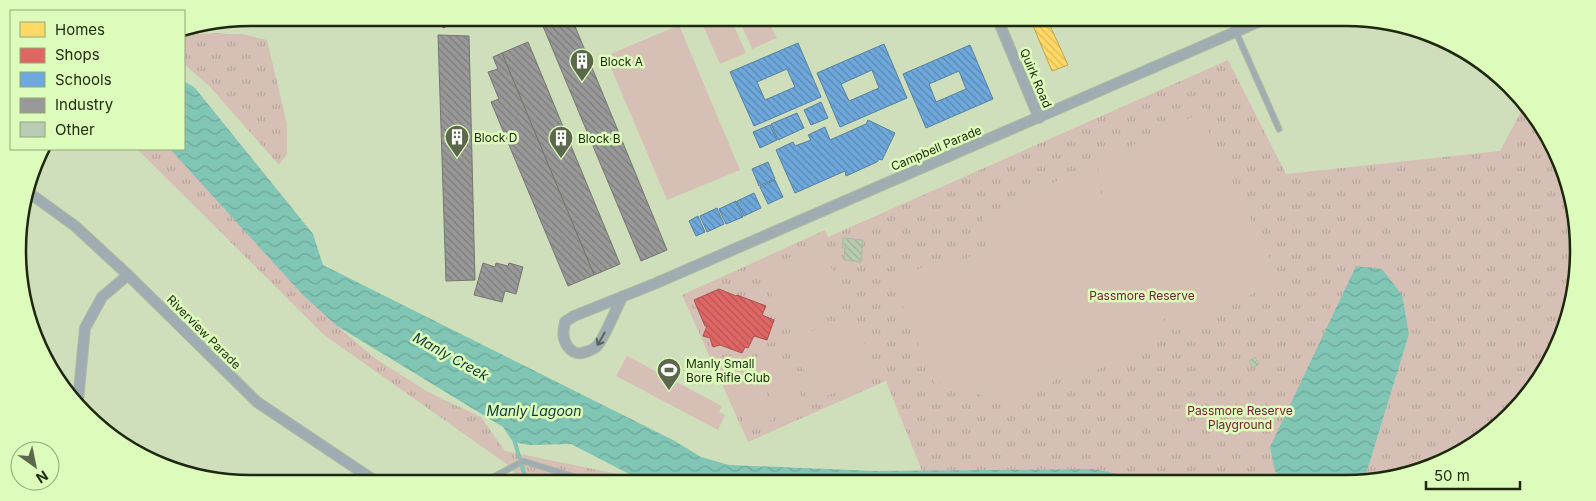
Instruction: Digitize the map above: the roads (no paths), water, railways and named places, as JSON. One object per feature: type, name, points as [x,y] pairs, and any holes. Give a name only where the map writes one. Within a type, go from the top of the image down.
[{"type":"street","name":"Quirk Road","points":[[1001,26],[1039,118]]},
{"type":"street","name":"Campbell Parade","points":[[623,296],[616,307],[602,340],[596,348],[578,354],[571,350],[562,334],[565,322],[574,316],[1039,118],[1248,26]]},
{"type":"street","name":"Riverview Parade","points":[[33,196],[75,226],[128,275],[257,402],[366,475]]},
{"type":"street","points":[[79,394],[85,328],[102,297],[128,275]]},
{"type":"lane","points":[[1236,31],[1279,130]]},
{"type":"lane","points":[[497,475],[523,461],[568,475]]},
{"type":"water","name":"Manly Lagoon","points":[[185,82],[195,88],[313,234],[323,265],[673,440],[701,457],[729,465],[874,471],[1094,469],[1125,475],[631,475],[571,444],[529,445],[513,442],[503,427],[337,326],[302,294],[171,150],[185,150]]},
{"type":"water","points":[[1356,266],[1382,269],[1402,295],[1409,334],[1366,474],[1279,475],[1275,471],[1270,447]]},
{"type":"waterway","points":[[514,439],[525,475]]},
{"type":"place","name":"Block A","points":[[582,82]]},
{"type":"place","name":"Block D","points":[[457,158]]},
{"type":"place","name":"Block B","points":[[561,159]]},
{"type":"place","name":"Manly Small Bore Rifle Club","points":[[669,391]]},
{"type":"park label","name":"Passmore Reserve","points":[[1142,295]]},
{"type":"park label","name":"Passmore Reserve Playground","points":[[1240,417]]},
{"type":"water label","name":"Manly Creek","points":[[451,356]]}]
